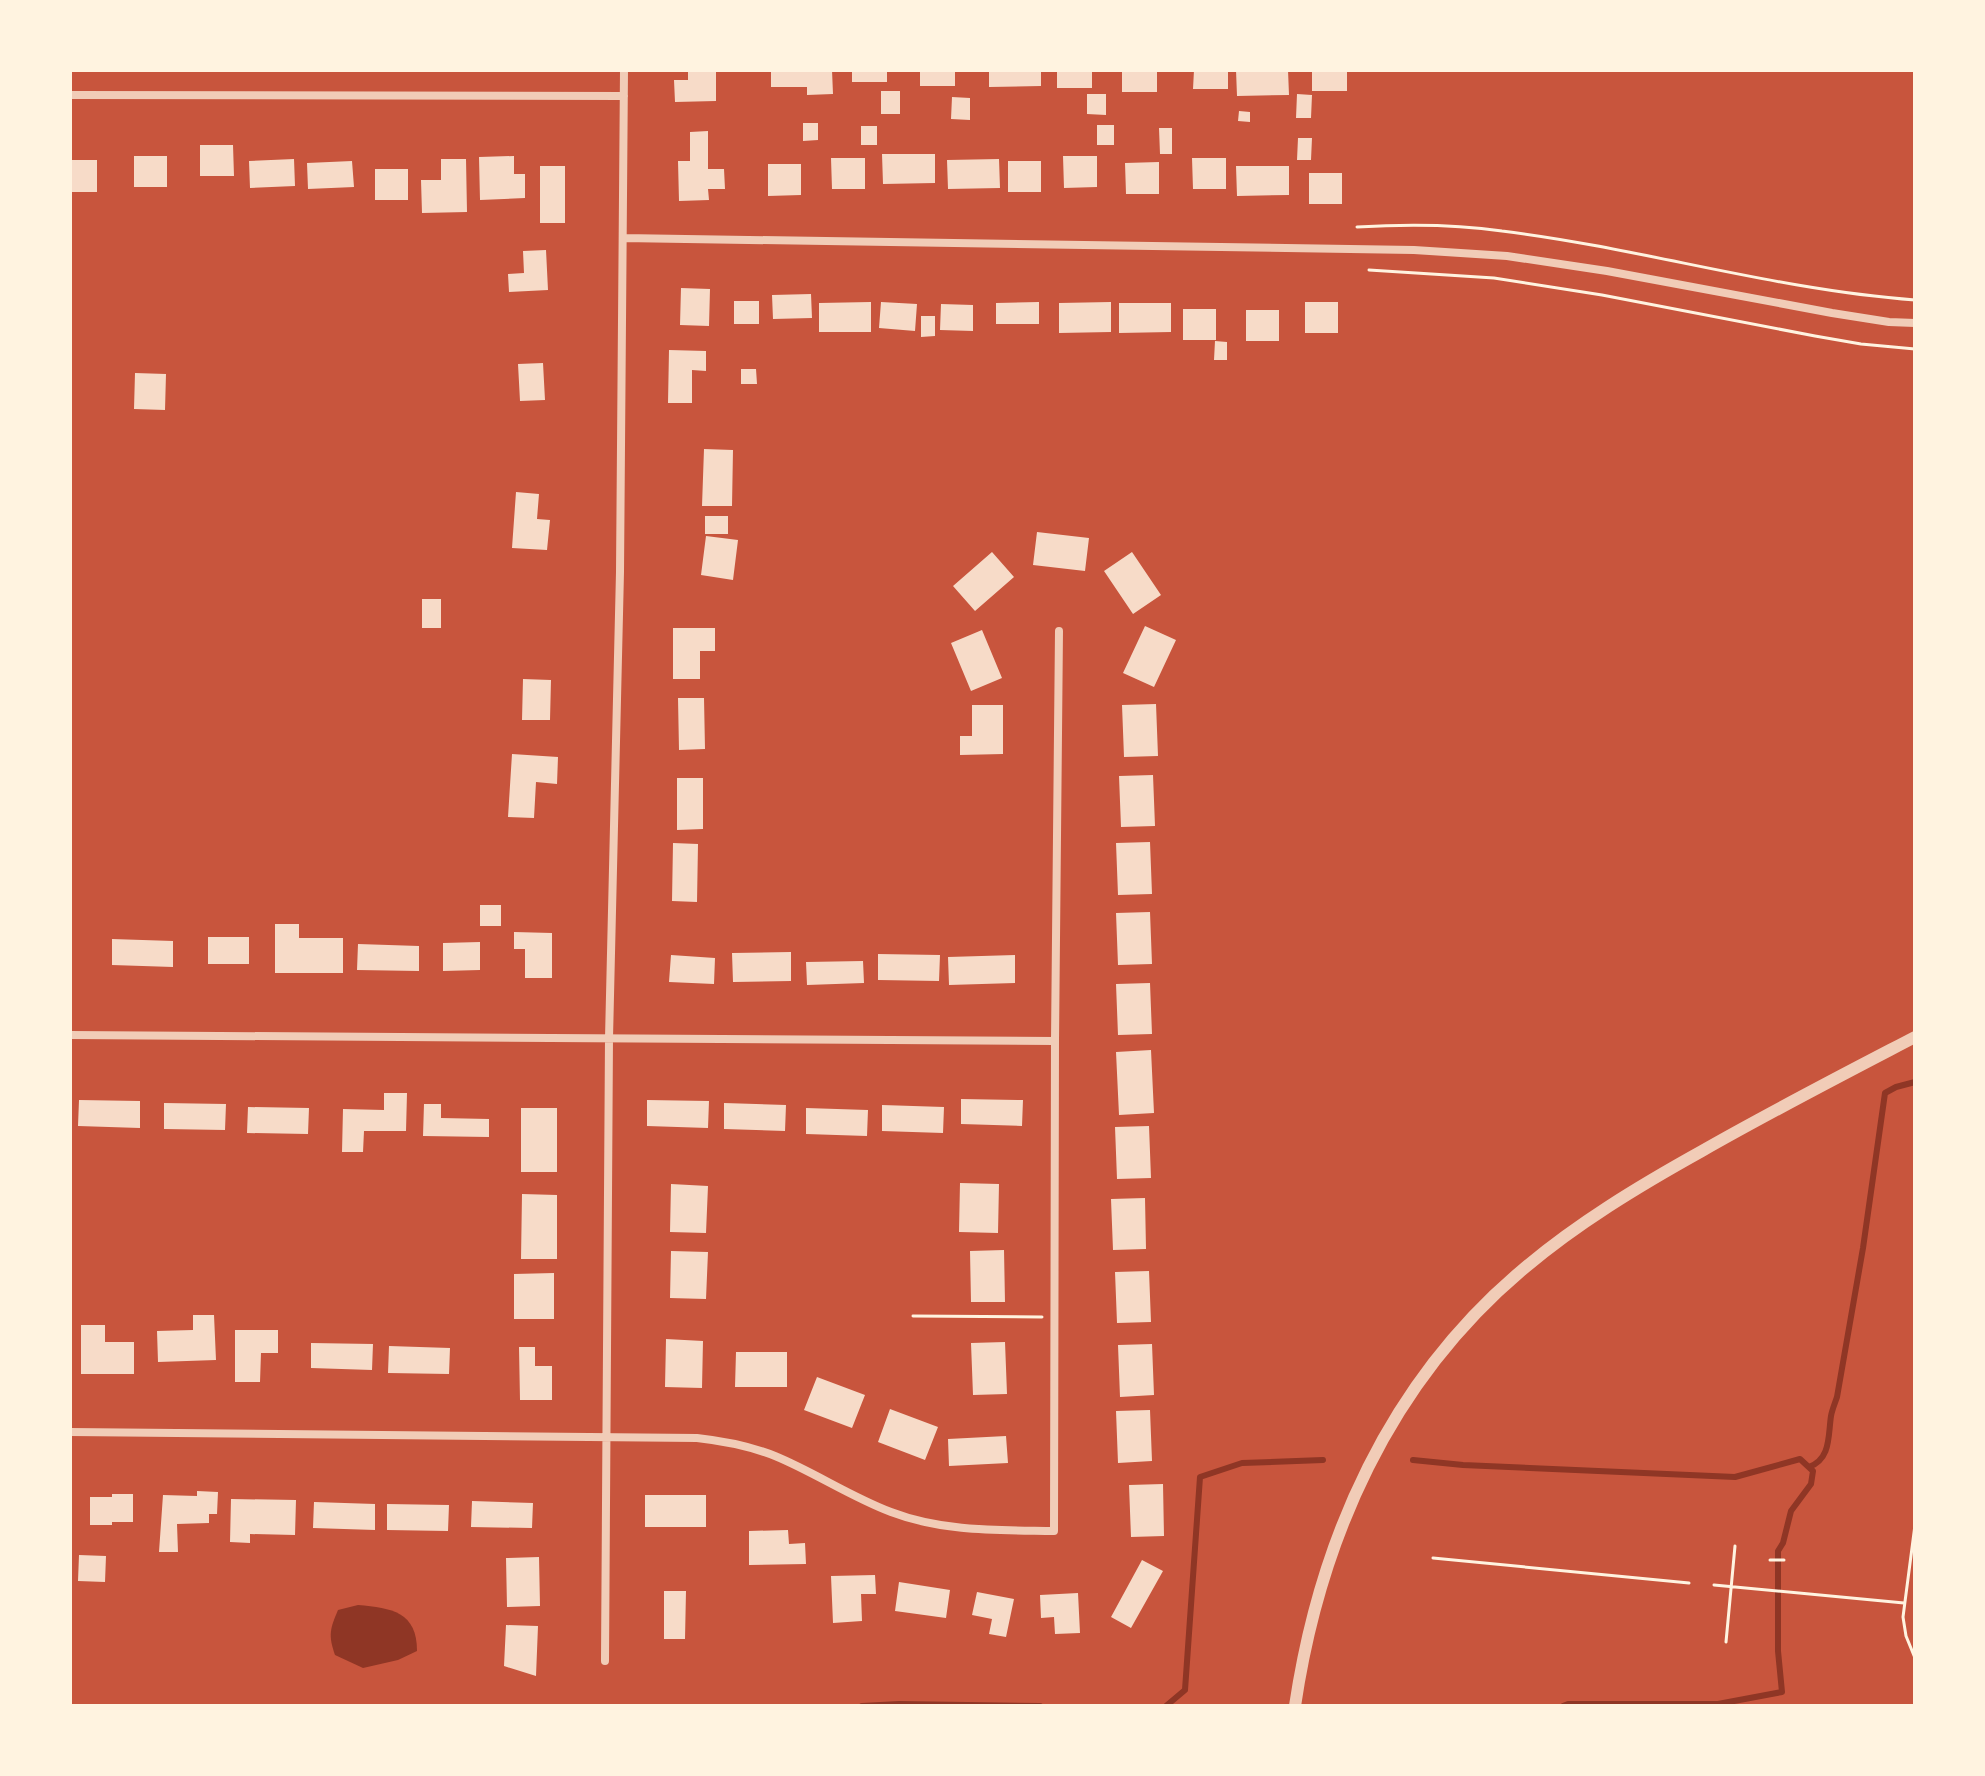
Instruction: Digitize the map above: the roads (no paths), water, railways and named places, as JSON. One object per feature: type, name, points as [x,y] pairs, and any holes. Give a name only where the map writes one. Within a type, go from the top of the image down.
[{"type":"street","points":[[605,1661],[609,1038],[620,572],[624,70]]},
{"type":"street","points":[[70,95],[624,96]]},
{"type":"street","points":[[623,238],[1414,250],[1507,256],[1702,288],[1779,305],[1889,322],[1915,323]]},
{"type":"street","points":[[70,1432],[697,1438],[746,1446],[775,1456],[912,1519],[967,1529],[1054,1531],[1059,631]]},
{"type":"street","points":[[70,1035],[1055,1041]]},
{"type":"street","points":[[1295,1706],[1310,1630],[1327,1567],[1347,1512],[1383,1437],[1410,1393],[1465,1325],[1521,1270],[1624,1196],[1733,1133],[1915,1037]]},
{"type":"waterway","points":[[1809,1467],[1825,1453],[1837,1397],[1863,1248],[1885,1093],[1915,1082]]},
{"type":"waterway","points":[[1413,1460],[1735,1477],[1800,1459],[1813,1471],[1811,1484],[1791,1511],[1778,1551],[1778,1651],[1782,1692],[1718,1704],[1563,1706]]},
{"type":"waterway","points":[[1166,1706],[1185,1690],[1200,1477],[1242,1463],[1323,1460]]},
{"type":"waterway","points":[[862,1706],[1040,1706]]}]
